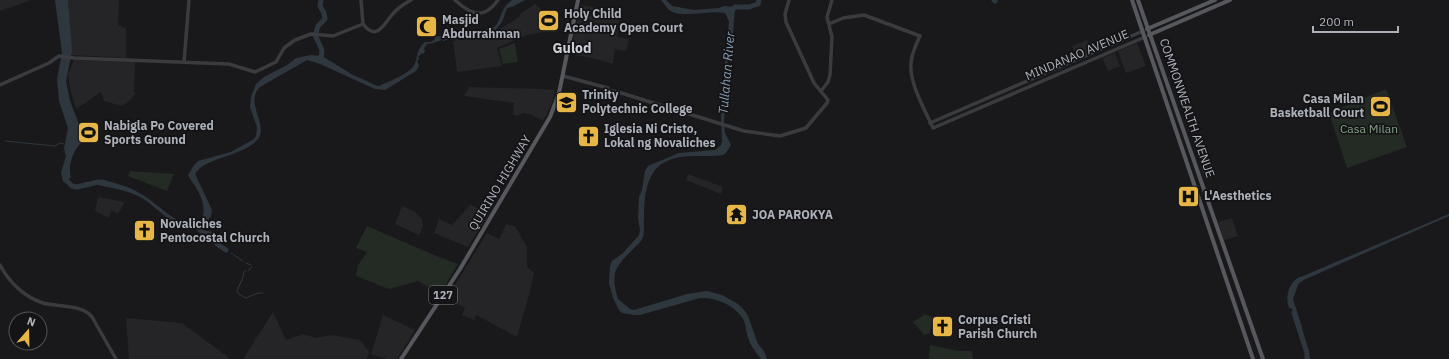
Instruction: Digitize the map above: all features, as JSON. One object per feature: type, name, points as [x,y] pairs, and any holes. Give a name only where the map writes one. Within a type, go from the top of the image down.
[{"type":"main road","name":"QUIRINO HIGHWAY","points":[[401,359],[460,269],[539,137],[554,108],[563,76],[578,0]]},
{"type":"main road","name":"COMMONWEALTH AVENUE","points":[[1132,0],[1253,359]]},
{"type":"main road","name":"COMMONWEALTH AVENUE","points":[[1138,0],[1263,359]]},
{"type":"main road","name":"MINDANAO AVENUE","points":[[1143,31],[1215,0]]},
{"type":"main road","name":"MINDANAO AVENUE","points":[[1145,37],[1230,0]]},
{"type":"main road","points":[[1177,16],[1179,22]]},
{"type":"street","points":[[184,62],[189,0]]},
{"type":"street","points":[[361,0],[362,24]]},
{"type":"street","points":[[362,24],[370,30],[379,30],[385,26],[396,10],[411,0]]},
{"type":"street","points":[[455,0],[470,11],[483,13],[491,9],[498,0]]},
{"type":"street","points":[[563,76],[753,133],[777,136],[786,135],[808,126],[827,104],[828,99],[814,83],[786,22],[785,14],[789,1],[794,0]]},
{"type":"street","points":[[821,91],[828,82],[831,70],[832,37],[827,15],[832,0]]},
{"type":"street","points":[[828,24],[852,16],[864,15],[920,36],[912,57],[911,74],[930,122]]},
{"type":"street","points":[[0,85],[49,64],[57,57],[61,56],[71,58],[229,64],[252,71],[259,71],[276,62],[284,48],[294,40],[311,34],[333,36],[362,24]]},
{"type":"street","name":"MINDANAO AVENUE","points":[[1143,31],[930,122],[933,128],[944,124],[1145,37]]},
{"type":"street","points":[[949,115],[951,120]]},
{"type":"street","points":[[941,118],[944,124]]},
{"type":"street","points":[[0,265],[13,284],[33,299],[43,303],[75,308],[88,313],[116,359]]},
{"type":"shaded area","points":[[0,0],[31,0],[0,11]]},
{"type":"shaded area","points":[[68,0],[119,0],[118,25],[126,28],[126,58],[71,55]]},
{"type":"shaded area","points":[[535,4],[545,12],[560,14],[556,32],[544,32],[527,35],[497,48],[502,66],[457,72],[453,41],[489,35],[510,23]]},
{"type":"shaded area","points":[[581,5],[620,13],[617,37],[629,39],[626,51],[615,49],[613,64],[574,55],[576,49],[571,47]]},
{"type":"shaded area","points":[[1087,40],[1091,51],[1077,57],[1072,46]]},
{"type":"shaded area","points":[[1137,43],[1146,66],[1126,73],[1118,51]]},
{"type":"shaded area","points":[[1115,53],[1120,66],[1108,71],[1102,58]]},
{"type":"shaded area","points":[[74,60],[135,62],[134,92],[136,93],[122,106],[104,101],[101,92],[76,109],[70,89],[68,75]]},
{"type":"shaded area","points":[[469,87],[555,90],[552,104],[543,121],[530,114],[523,113],[517,116],[513,114],[514,103],[464,96]]},
{"type":"shaded area","points":[[1212,162],[1217,176],[1205,180],[1200,167]]},
{"type":"shaded area","points":[[688,174],[723,187],[721,194],[686,180]]},
{"type":"shaded area","points":[[98,197],[125,202],[118,214],[112,210],[108,218],[95,211]]},
{"type":"shaded area","points":[[470,205],[490,212],[468,247],[434,233],[439,219],[452,225]]},
{"type":"shaded area","points":[[402,206],[414,211],[422,219],[423,226],[419,235],[395,224]]},
{"type":"shaded area","points":[[1232,218],[1238,236],[1224,240],[1218,222]]},
{"type":"shaded area","points":[[506,224],[515,226],[527,247],[527,267],[534,273],[517,337],[476,315],[474,320],[462,315],[465,308],[447,298],[487,233],[499,239]]},
{"type":"shaded area","points":[[273,312],[286,340],[303,334],[316,338],[331,335],[360,340],[369,352],[367,359],[243,359]]},
{"type":"shaded area","points":[[383,315],[415,330],[397,359],[386,359],[371,354]]},
{"type":"shaded area","points":[[126,318],[182,323],[229,359],[129,359]]},
{"type":"green space","points":[[515,43],[518,62],[503,64],[499,49]]},
{"type":"green space","name":"Casa Milan","points":[[1386,89],[1407,147],[1347,168],[1329,113]]},
{"type":"green space","points":[[130,171],[174,174],[167,191],[128,176]]},
{"type":"green space","points":[[367,226],[458,264],[440,294],[418,281],[389,289],[356,276],[358,265],[367,252],[356,248]]},
{"type":"green space","points":[[925,314],[934,318],[930,333],[924,335],[913,322]]},
{"type":"green space","points":[[930,345],[959,351],[972,351],[973,359],[929,359]]},
{"type":"water","points":[[55,0],[68,0],[72,51],[66,81],[70,101],[84,137],[72,158],[70,168],[71,177],[64,183],[61,173],[66,156],[64,149],[68,128],[59,101],[57,79],[62,53]]},
{"type":"water","points":[[512,0],[525,0],[507,8],[502,22],[494,32],[453,40],[442,40],[427,44],[424,48],[425,51],[423,54],[421,53],[421,55],[418,56],[419,59],[417,61],[419,66],[416,71],[385,90],[375,89],[320,64],[307,60],[260,87],[254,99],[261,127],[261,133],[258,139],[243,150],[207,164],[200,168],[195,174],[212,210],[211,216],[202,228],[193,229],[176,224],[138,196],[99,185],[101,179],[126,187],[146,197],[176,219],[185,223],[198,223],[202,219],[203,213],[202,199],[188,175],[198,161],[231,152],[254,139],[256,136],[257,127],[250,107],[251,97],[256,84],[264,77],[287,65],[296,58],[311,55],[322,56],[353,75],[379,86],[401,76],[410,70],[415,64],[419,49],[425,42],[431,42],[435,39],[435,37],[445,35],[457,36],[466,34],[469,36],[491,27],[493,28],[498,22],[505,7]]},
{"type":"water","points":[[661,0],[666,0],[672,6],[694,10],[719,8],[724,6],[735,7],[733,35],[728,56],[724,122],[725,133],[731,145],[723,155],[685,156],[670,160],[663,163],[652,174],[645,196],[643,237],[616,269],[614,281],[615,289],[618,299],[630,309],[634,310],[687,294],[707,291],[722,295],[738,304],[745,311],[758,344],[764,351],[767,359],[761,359],[752,346],[744,321],[739,314],[724,303],[712,299],[700,298],[640,315],[634,315],[622,313],[613,298],[609,283],[610,266],[612,261],[623,253],[639,235],[639,197],[642,190],[645,171],[648,166],[679,153],[715,150],[721,145],[722,141],[721,117],[725,83],[725,54],[729,21],[725,13],[719,12],[688,14],[674,13],[669,10]]},
{"type":"water","points":[[1449,214],[1449,216],[1299,282],[1293,299],[1310,359],[1306,359],[1307,351],[1289,301],[1293,287],[1298,281],[1303,276]]},
{"type":"waterway","points":[[316,33],[318,26],[325,19],[324,13],[320,6],[321,0]]},
{"type":"waterway","name":"Tullahan River","points":[[731,11],[735,7],[749,7],[758,4],[759,0]]},
{"type":"waterway","points":[[315,35],[322,50],[321,60]]},
{"type":"waterway","points":[[5,141],[55,146],[60,143],[64,144]]},
{"type":"waterway","name":"Tullahan River","points":[[65,176],[65,179],[72,186],[77,187],[98,182],[106,184]]},
{"type":"waterway","points":[[196,225],[203,233],[211,234],[215,237],[217,244],[226,250]]},
{"type":"waterway","points":[[231,253],[243,261]]},
{"type":"waterway","points":[[246,263],[251,265]]},
{"type":"waterway","points":[[248,271],[252,267]]},
{"type":"waterway","points":[[244,272],[237,291],[239,294],[246,298],[258,293],[263,293]]},
{"type":"waterway","points":[[1291,306],[1291,291],[1295,284],[1301,279]]},
{"type":"waterway","points":[[1294,313],[1307,353],[1307,359]]},
{"type":"place","name":"Holy Child Academy Open Court","points":[[548,21]]},
{"type":"place","name":"Masjid Abdurrahman","points":[[427,27]]},
{"type":"place","name":"Trinity Polytechnic College","points":[[566,102]]},
{"type":"place","name":"Casa Milan Basketball Court","points":[[1380,106]]},
{"type":"place","name":"Nabigla Po Covered Sports Ground","points":[[89,133]]},
{"type":"place","name":"Iglesia Ni Cristo, Lokal ng Novaliches","points":[[589,136]]},
{"type":"place","name":"L'Aesthetics","points":[[1189,196]]},
{"type":"place","name":"JOA PAROKYA","points":[[737,215]]},
{"type":"place","name":"Novaliches Pentocostal Church","points":[[145,231]]},
{"type":"place","name":"Corpus Cristi Parish Church","points":[[942,327]]},
{"type":"district","name":"Gulod","points":[[572,48]]}]
